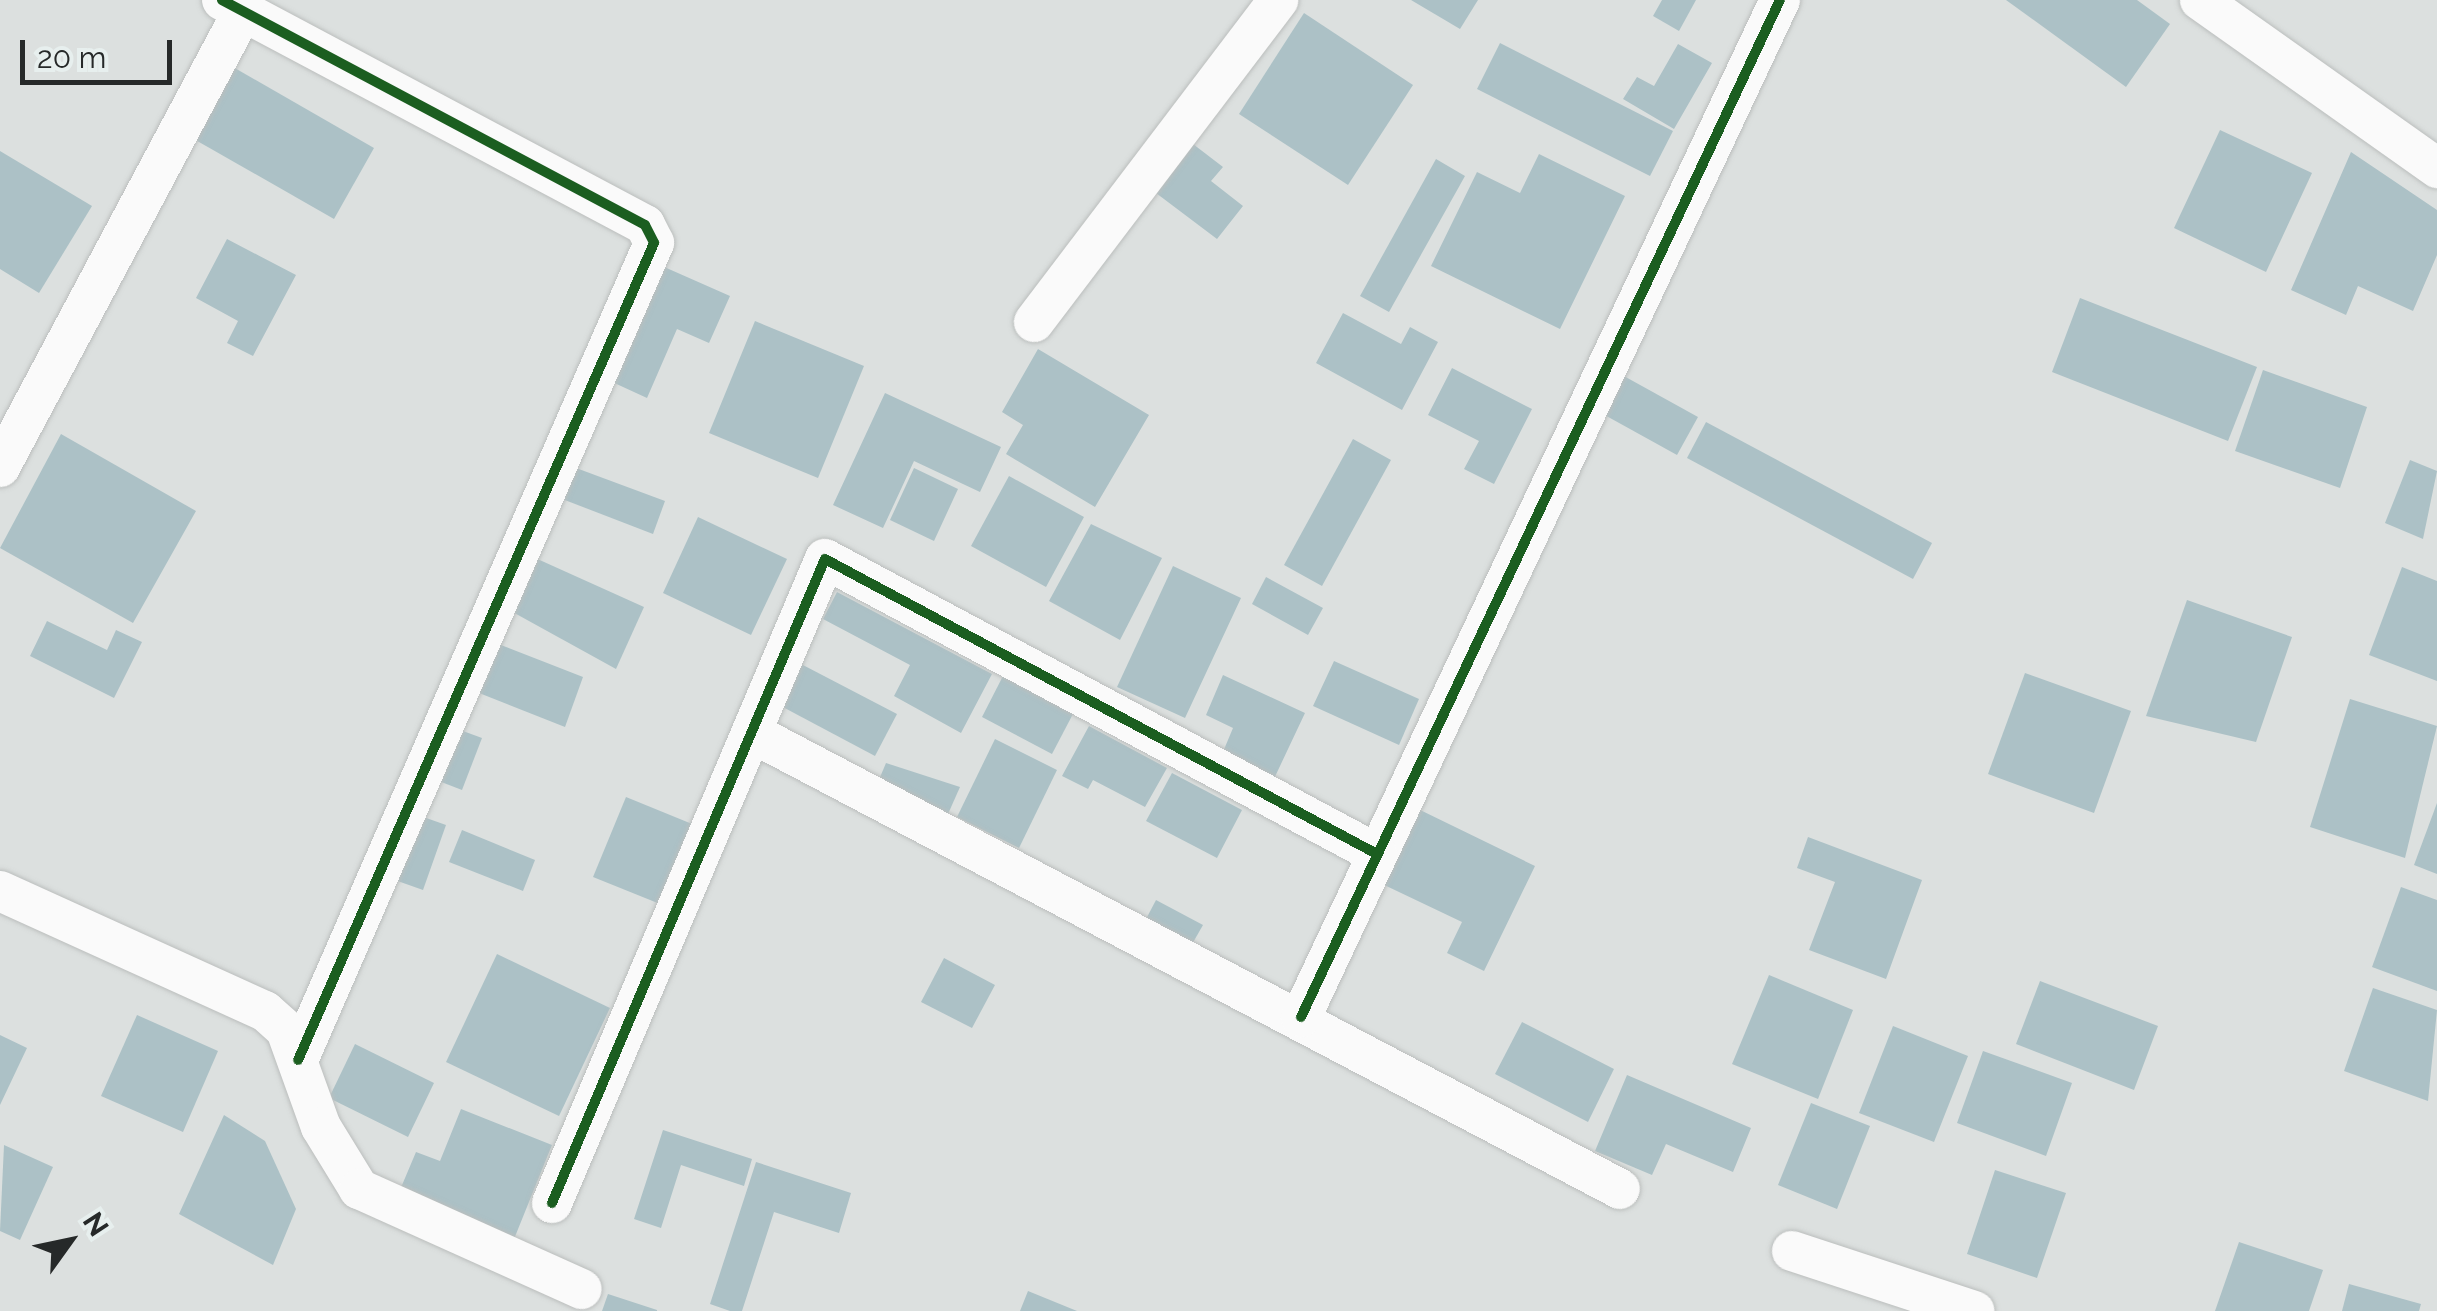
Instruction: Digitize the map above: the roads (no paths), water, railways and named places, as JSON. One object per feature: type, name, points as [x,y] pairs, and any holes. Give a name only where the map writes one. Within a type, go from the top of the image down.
[{"type":"street","points":[[1034,322],[1278,0]]},
{"type":"street","points":[[1301,1017],[1780,0]]},
{"type":"street","points":[[2200,0],[2437,168]]},
{"type":"street","points":[[0,467],[233,5],[644,225],[654,243],[298,1060]]},
{"type":"street","points":[[552,1204],[616,1037],[754,734],[825,559],[1377,854]]},
{"type":"street","points":[[754,734],[1301,1017],[1620,1189]]},
{"type":"street","points":[[0,891],[265,1011],[298,1060],[321,1127],[358,1189],[582,1289]]},
{"type":"street","points":[[1792,1251],[1974,1311]]}]
